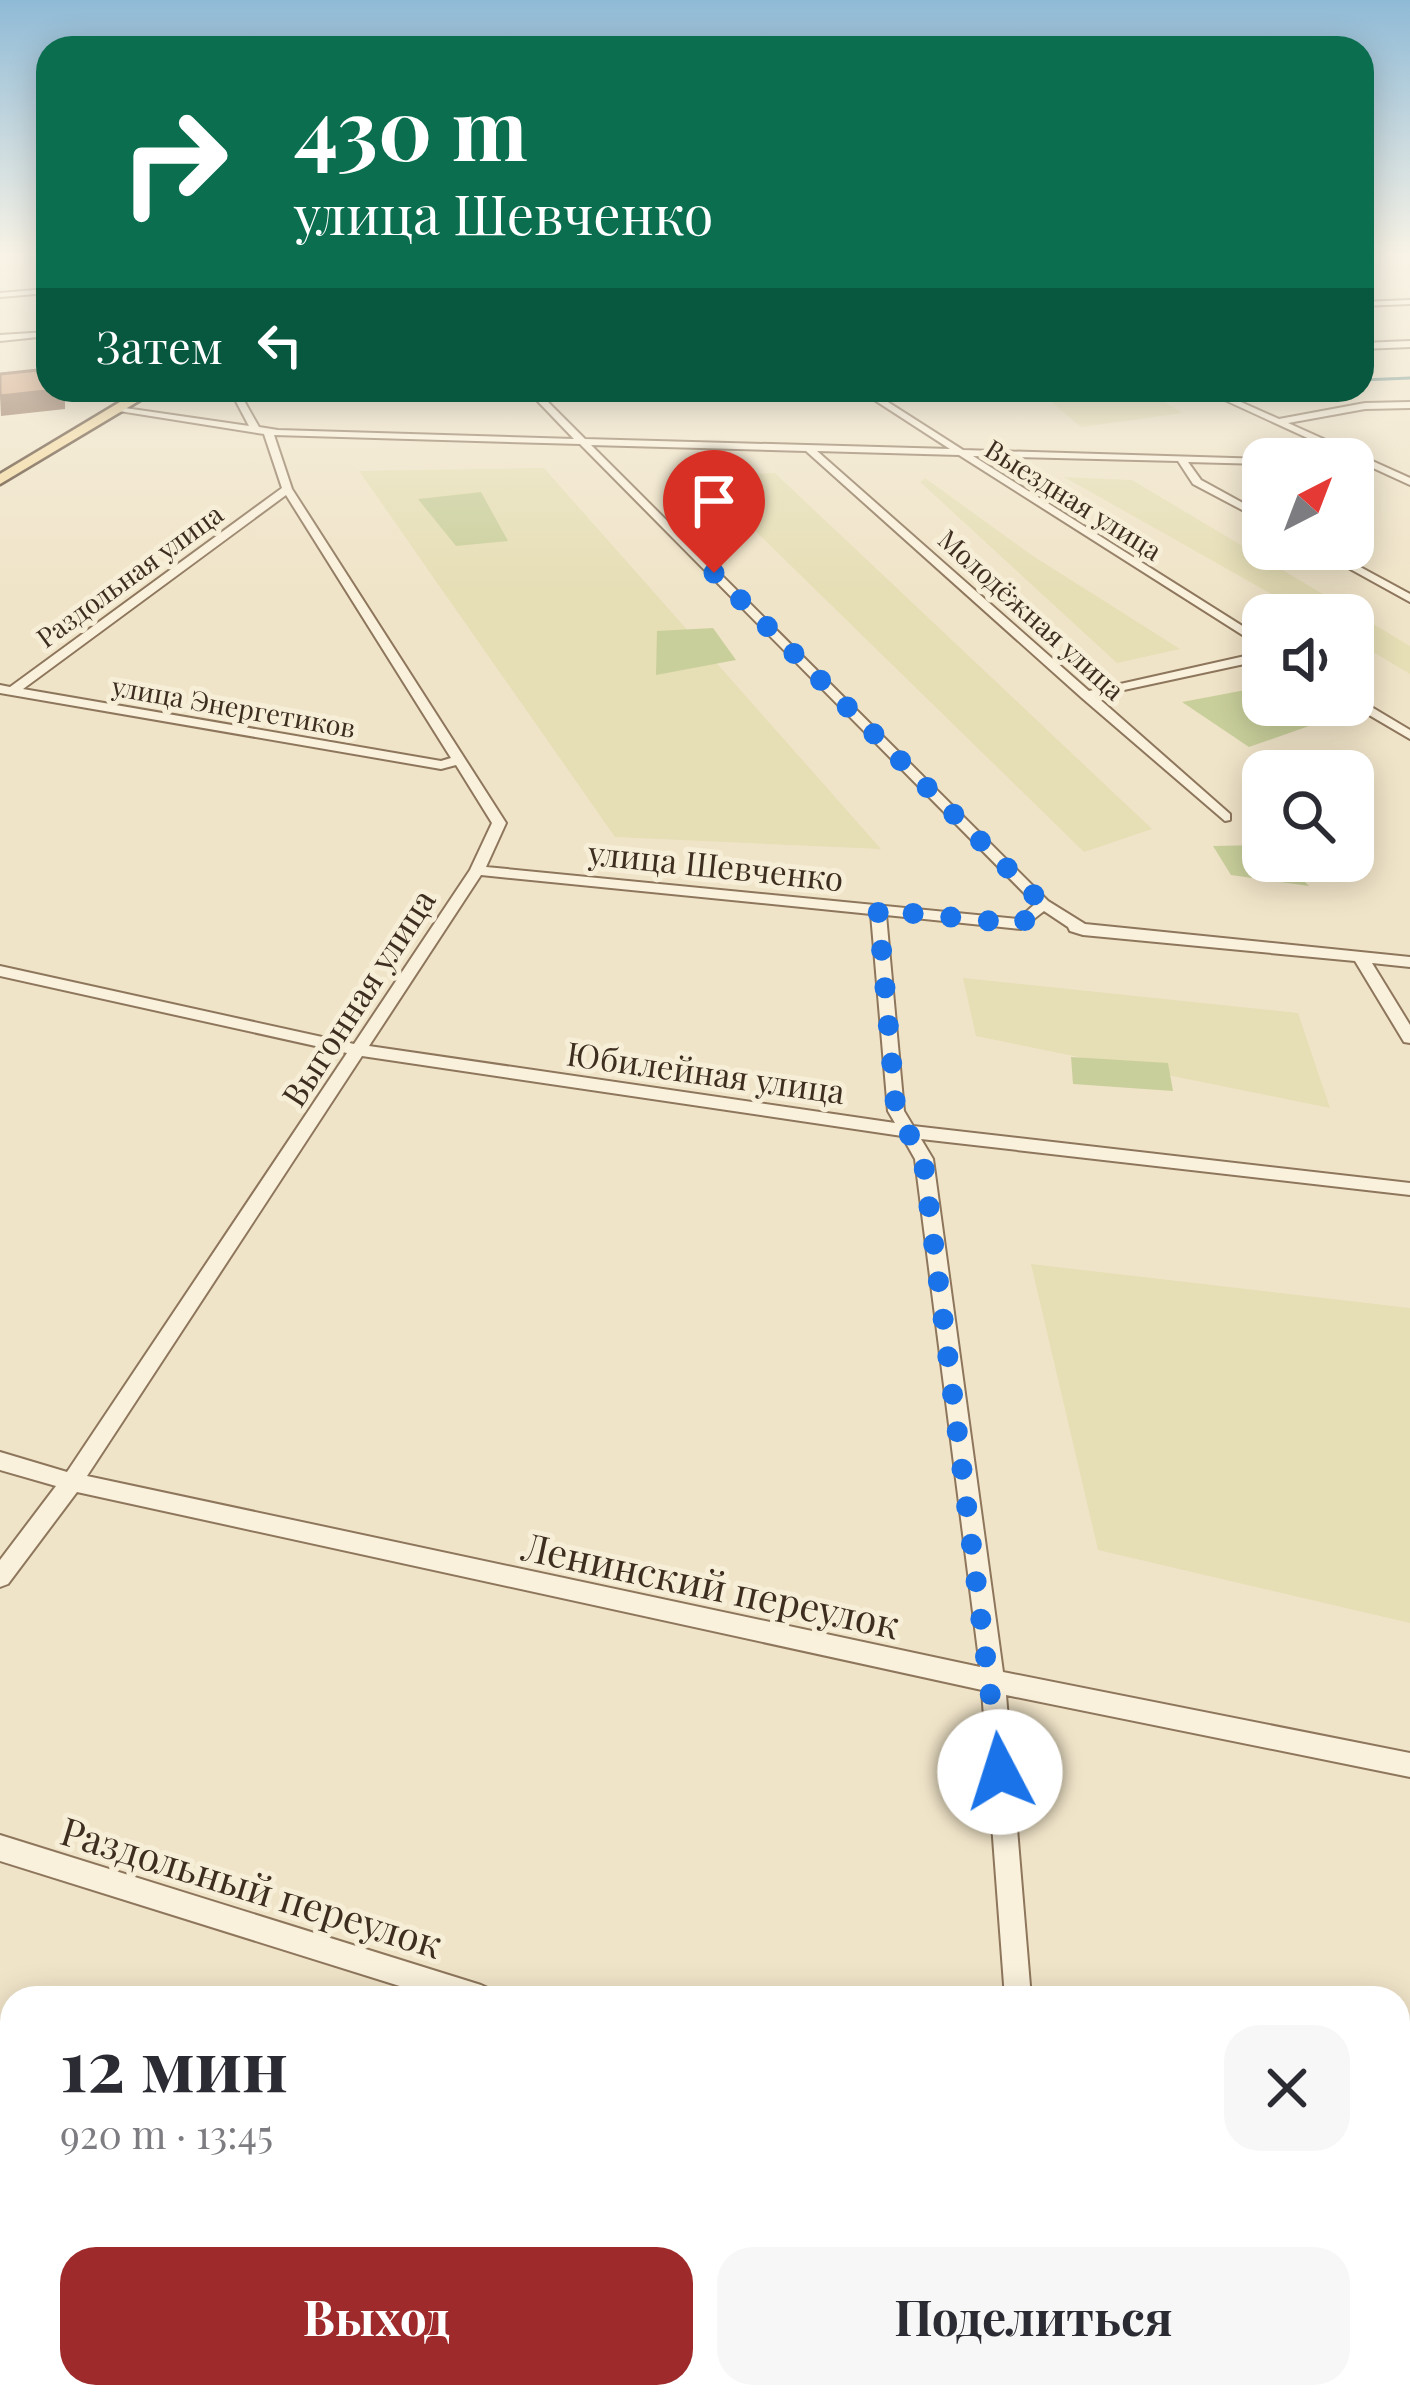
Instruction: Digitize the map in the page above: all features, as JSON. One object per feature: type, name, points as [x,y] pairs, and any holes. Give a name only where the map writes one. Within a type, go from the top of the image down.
[{"type":"main road","points":[[0,480],[131,402]]},
{"type":"street","name":"Выгонная улица","points":[[0,1577],[72,1482],[477,870],[499,824],[287,489],[261,430],[242,402]]},
{"type":"street","points":[[543,402],[1043,904],[1082,930]]},
{"type":"street","name":"Выездная улица","points":[[881,402],[1242,631]]},
{"type":"street","points":[[1233,402],[1312,438]]},
{"type":"street","points":[[1277,422],[1365,406],[1410,405]]},
{"type":"street","points":[[118,410],[261,430],[1242,459]]},
{"type":"street","name":"Молодёжная улица","points":[[807,447],[1226,817]]},
{"type":"street","points":[[1180,458],[1196,482],[1242,507]]},
{"type":"street","points":[[1374,464],[1410,465]]},
{"type":"street","points":[[1374,466],[1410,482]]},
{"type":"street","name":"Раздольная улица","points":[[4,693],[287,489]]},
{"type":"street","points":[[1357,570],[1410,599]]},
{"type":"street","points":[[1086,695],[1242,661]]},
{"type":"street","name":"улица Энергетиков","points":[[4,693],[441,765],[459,760]]},
{"type":"street","points":[[1374,713],[1410,735]]},
{"type":"street","name":"улица Шевченко","points":[[477,870],[1410,962]]},
{"type":"street","points":[[1021,924],[1043,904]]},
{"type":"street","points":[[878,910],[896,1111],[923,1159],[993,1682],[1017,1986]]},
{"type":"street","points":[[1361,958],[1410,1038]]},
{"type":"street","name":"Юбилейная улица","points":[[0,971],[358,1050],[907,1131],[1410,1189]]},
{"type":"street","name":"Ленинский переулок","points":[[0,1460],[72,1482],[993,1682],[1410,1766]]},
{"type":"street","name":"Раздольный переулок","points":[[0,1848],[443,1986]]},
{"type":"shaded area","points":[[1051,402],[1164,402],[1183,413],[1081,427]]},
{"type":"shaded area","points":[[544,468],[881,849],[615,837],[359,471]]},
{"type":"shaded area","points":[[775,473],[1152,829],[1084,852],[700,477]]},
{"type":"shaded area","points":[[1064,477],[1132,480],[1242,546],[1242,570],[1283,570],[1323,594],[1272,594]]},
{"type":"shaded area","points":[[925,478],[1033,556],[1180,649],[1117,663],[920,482]]},
{"type":"shaded area","points":[[1374,625],[1410,646],[1410,674],[1374,653]]},
{"type":"shaded area","points":[[963,978],[1298,1013],[1330,1108],[976,1036]]},
{"type":"shaded area","points":[[1031,1264],[1410,1308],[1410,1623],[1098,1550]]},
{"type":"green space","points":[[481,492],[508,541],[456,546],[418,499]]},
{"type":"green space","points":[[713,628],[736,660],[656,675],[657,631]]},
{"type":"green space","points":[[1242,691],[1242,726],[1309,726],[1249,747],[1182,702]]},
{"type":"green space","points":[[1242,845],[1242,877],[1231,875],[1213,846]]},
{"type":"green space","points":[[1071,1057],[1168,1063],[1173,1091],[1073,1084]]},
{"type":"building","points":[[36,370],[36,392],[0,396],[0,374]]},
{"type":"waterway","points":[[1374,380],[1410,378]]},
{"type":"route","points":[[714,573],[1043,904],[1021,924],[878,910],[896,1111],[923,1159],[993,1682],[1000,1772]]}]
